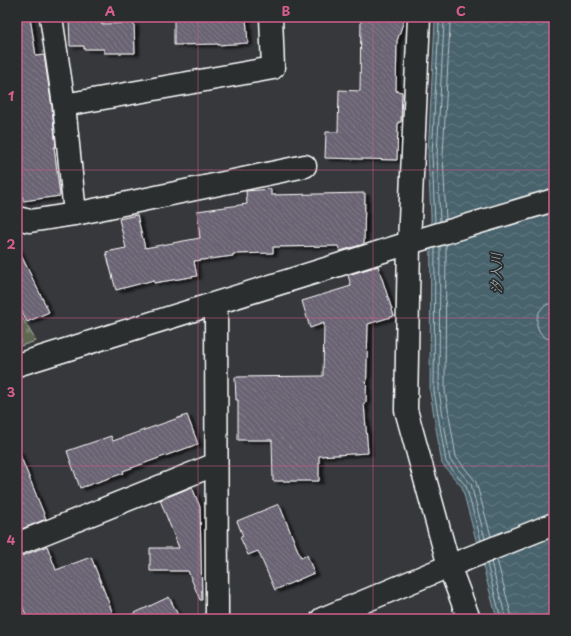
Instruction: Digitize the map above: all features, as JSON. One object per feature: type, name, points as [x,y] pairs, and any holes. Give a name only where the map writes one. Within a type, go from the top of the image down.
[{"type":"street","points":[[51,17],[64,105],[75,214]]},
{"type":"street","points":[[64,105],[273,68],[271,17]]},
{"type":"street","points":[[420,17],[409,243],[406,410],[449,566],[469,619]]},
{"type":"street","points":[[17,218],[30,221],[75,214],[305,166]]},
{"type":"street","points":[[17,365],[409,243],[554,200]]},
{"type":"street","points":[[216,303],[217,619]]},
{"type":"street","points":[[17,544],[216,464]]},
{"type":"street","points":[[322,619],[554,524]]},
{"type":"green space","points":[[17,309],[36,341],[17,347]]},
{"type":"water","name":"汐入川","points":[[437,17],[554,17],[554,298],[552,322],[554,340],[554,619],[497,619],[462,487],[442,464],[430,392],[431,216],[428,155],[435,22]]},
{"type":"building","points":[[17,17],[30,17],[36,56],[44,55],[52,107],[56,147],[54,147],[60,196],[23,201],[17,161],[23,160],[17,120]]},
{"type":"building","points":[[101,17],[101,24],[134,23],[135,53],[104,53],[104,49],[84,49],[84,46],[70,46],[69,18]]},
{"type":"building","points":[[174,17],[246,17],[248,43],[174,45]]},
{"type":"building","points":[[361,17],[405,17],[397,41],[396,91],[402,92],[401,122],[398,122],[397,160],[325,158],[326,132],[338,132],[339,90],[360,91]]},
{"type":"building","points":[[271,189],[271,195],[365,193],[364,244],[340,251],[338,246],[273,247],[273,253],[233,254],[233,256],[194,261],[197,276],[154,283],[154,280],[116,290],[106,252],[126,248],[119,219],[137,215],[145,248],[200,238],[197,211],[247,204],[246,191]]},
{"type":"building","points":[[17,247],[49,312],[27,322],[17,302]]},
{"type":"building","points":[[378,266],[394,316],[368,324],[366,402],[364,403],[368,453],[319,456],[319,481],[273,481],[272,440],[238,440],[238,400],[236,400],[235,377],[323,376],[324,323],[310,328],[302,301],[351,286],[348,275]]},
{"type":"building","points":[[187,415],[198,444],[123,471],[124,473],[80,488],[67,451],[111,436],[113,441]]},
{"type":"building","points":[[18,450],[46,519],[17,531],[17,451]]},
{"type":"building","points":[[192,487],[200,507],[202,600],[200,600],[188,571],[150,571],[150,548],[179,548],[160,500]]},
{"type":"building","points":[[279,504],[301,558],[307,555],[314,573],[275,590],[258,551],[248,555],[240,537],[243,536],[237,521]]},
{"type":"building","points":[[47,546],[56,570],[91,557],[115,619],[28,619],[17,595],[17,556],[22,556]]},
{"type":"building","points":[[169,597],[180,619],[122,619]]}]
